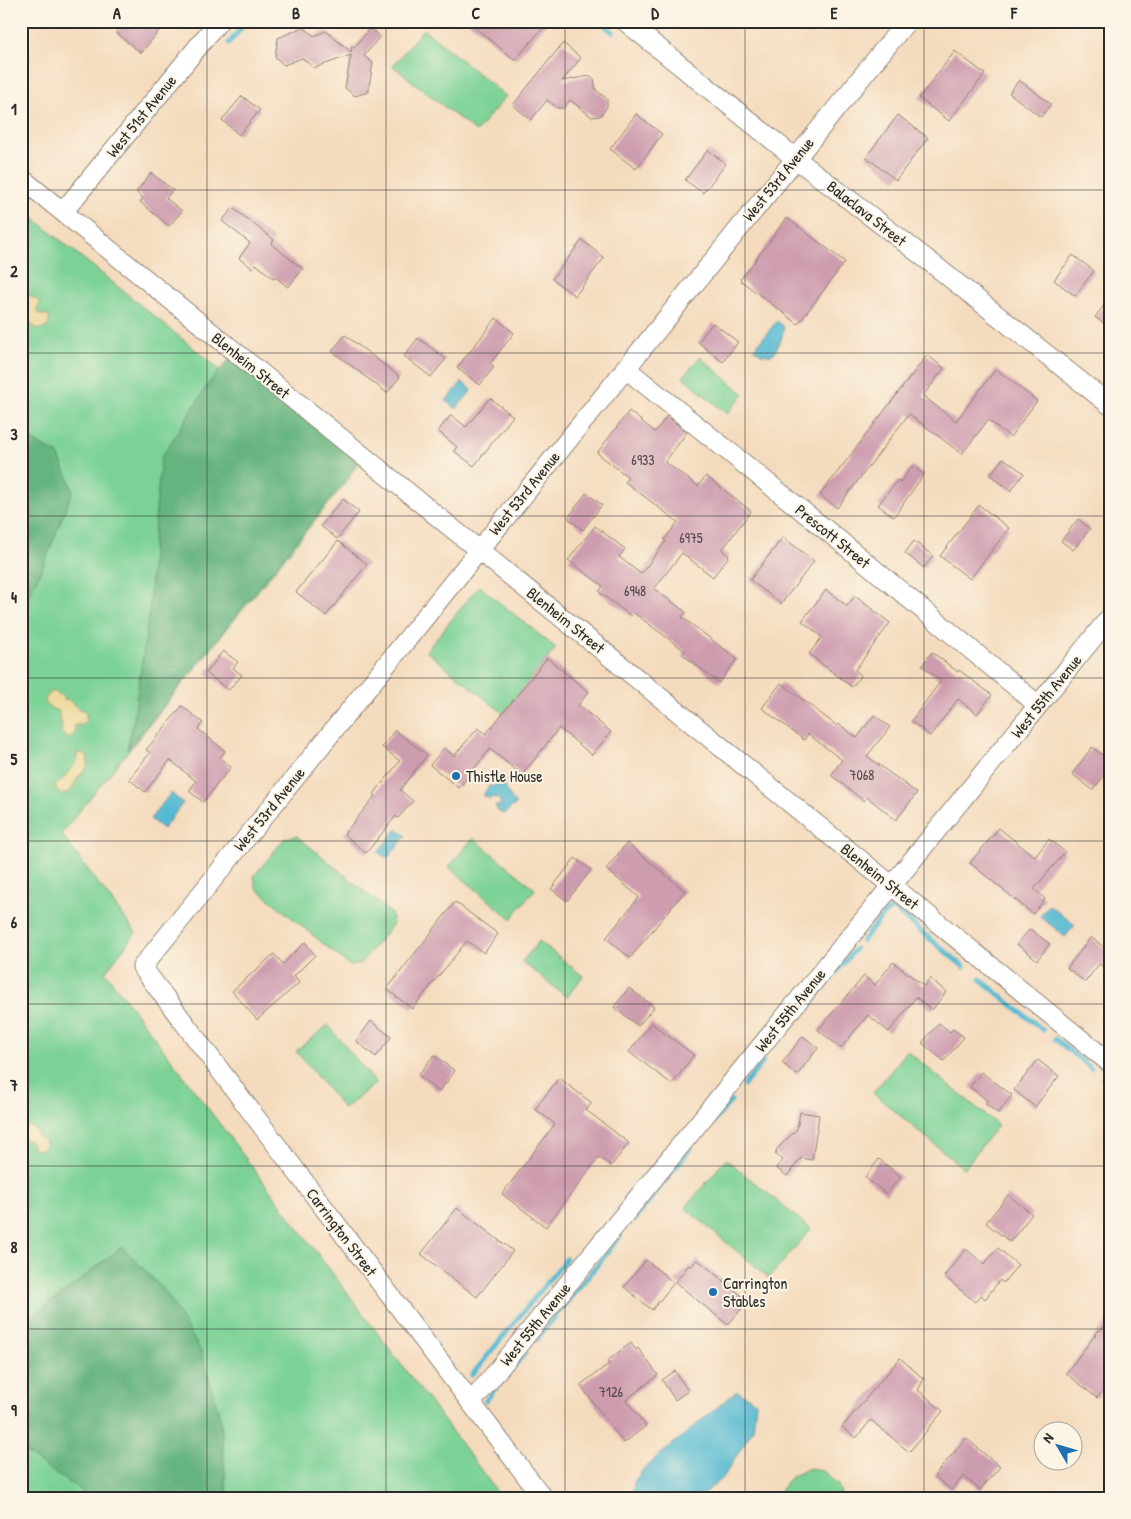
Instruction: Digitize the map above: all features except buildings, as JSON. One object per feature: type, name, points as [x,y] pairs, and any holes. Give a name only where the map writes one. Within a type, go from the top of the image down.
[{"type":"street","name":"West 51st Avenue","points":[[63,212],[220,21]]},
{"type":"street","name":"Balaclava Street","points":[[625,21],[795,158],[929,261],[1110,405]]},
{"type":"street","name":"West 53rd Avenue","points":[[142,967],[478,549],[907,21]]},
{"type":"street","name":"Blenheim Street","points":[[21,178],[1110,1063]]},
{"type":"street","name":"Prescott Street","points":[[625,368],[834,536],[1038,705]]},
{"type":"street","name":"West 55th Avenue","points":[[470,1403],[1110,617]]},
{"type":"street","name":"Carrington Street","points":[[142,967],[543,1498]]},
{"type":"green space","points":[[423,29],[506,96],[476,132],[393,66]]},
{"type":"green space","points":[[21,208],[351,476],[61,834],[136,933],[105,972],[502,1498],[21,1498]]},
{"type":"green space","points":[[700,357],[744,394],[727,414],[683,377]]},
{"type":"green space","points":[[231,358],[359,463],[127,750],[134,716],[149,613],[161,458],[211,380]]},
{"type":"green space","points":[[21,435],[58,454],[73,490],[44,564],[21,611]]},
{"type":"green space","points":[[479,586],[556,648],[503,713],[426,651]]},
{"type":"green space","points":[[297,836],[391,913],[393,924],[360,964],[350,966],[256,888],[254,876],[285,838]]},
{"type":"green space","points":[[473,838],[535,889],[511,919],[449,867]]},
{"type":"green space","points":[[539,941],[583,976],[567,997],[522,962]]},
{"type":"green space","points":[[328,1025],[376,1083],[344,1109],[296,1051]]},
{"type":"green space","points":[[907,1051],[998,1125],[964,1169],[873,1093]]},
{"type":"green space","points":[[726,1159],[811,1229],[769,1278],[685,1208]]},
{"type":"green space","points":[[122,1247],[165,1291],[201,1351],[221,1421],[226,1488],[229,1498],[93,1498],[21,1449],[21,1334],[35,1315]]},
{"type":"green space","points":[[810,1468],[823,1471],[838,1485],[842,1498],[774,1498],[792,1476]]},
{"type":"sand","points":[[27,294],[39,301],[38,313],[49,315],[49,324],[46,328],[38,329],[30,324],[29,315],[21,315],[21,296]]},
{"type":"sand","points":[[53,691],[62,696],[64,700],[68,699],[77,708],[85,711],[87,718],[83,725],[74,725],[76,730],[69,739],[61,733],[62,722],[59,720],[59,711],[50,708],[45,702],[46,697]]},
{"type":"sand","points":[[77,753],[84,753],[88,758],[87,768],[78,777],[71,791],[62,795],[55,787],[77,762]]},
{"type":"sand","points":[[21,1125],[32,1127],[37,1132],[37,1136],[44,1139],[45,1145],[42,1149],[36,1150],[30,1141],[21,1138]]},
{"type":"water","points":[[777,321],[784,327],[781,340],[774,353],[769,356],[761,354],[754,349]]},
{"type":"water","points":[[462,382],[472,390],[456,409],[446,401]]},
{"type":"water","points":[[501,777],[506,781],[504,785],[516,804],[504,814],[499,812],[495,806],[501,805],[499,799],[493,797],[490,799],[483,795],[489,786],[496,786],[495,782]]},
{"type":"water","points":[[171,793],[183,803],[163,829],[150,819]]},
{"type":"water","points":[[397,829],[406,836],[387,859],[378,852]]},
{"type":"water","points":[[1049,905],[1075,925],[1065,937],[1040,916]]},
{"type":"water","points":[[737,1391],[756,1402],[753,1429],[723,1478],[697,1498],[632,1498],[634,1482],[644,1468]]},
{"type":"waterway","points":[[229,43],[247,21]]},
{"type":"waterway","points":[[600,21],[613,32]]},
{"type":"waterway","points":[[862,941],[884,914],[893,908],[964,967]]},
{"type":"waterway","points":[[805,1011],[855,949]]},
{"type":"waterway","points":[[980,979],[1043,1030]]},
{"type":"waterway","points":[[1055,1039],[1091,1068]]},
{"type":"waterway","points":[[744,1085],[763,1062]]},
{"type":"waterway","points":[[1103,1078],[1110,1084]]},
{"type":"waterway","points":[[705,1132],[731,1101]]},
{"type":"waterway","points":[[634,1220],[690,1149]]},
{"type":"waterway","points":[[536,1340],[620,1237]]},
{"type":"waterway","points":[[472,1375],[566,1259]]},
{"type":"waterway","points":[[486,1400],[526,1352]]},
{"type":"place","name":"Thistle House","points":[[456,776]]},
{"type":"place","name":"Carrington Stables","points":[[713,1292]]}]
